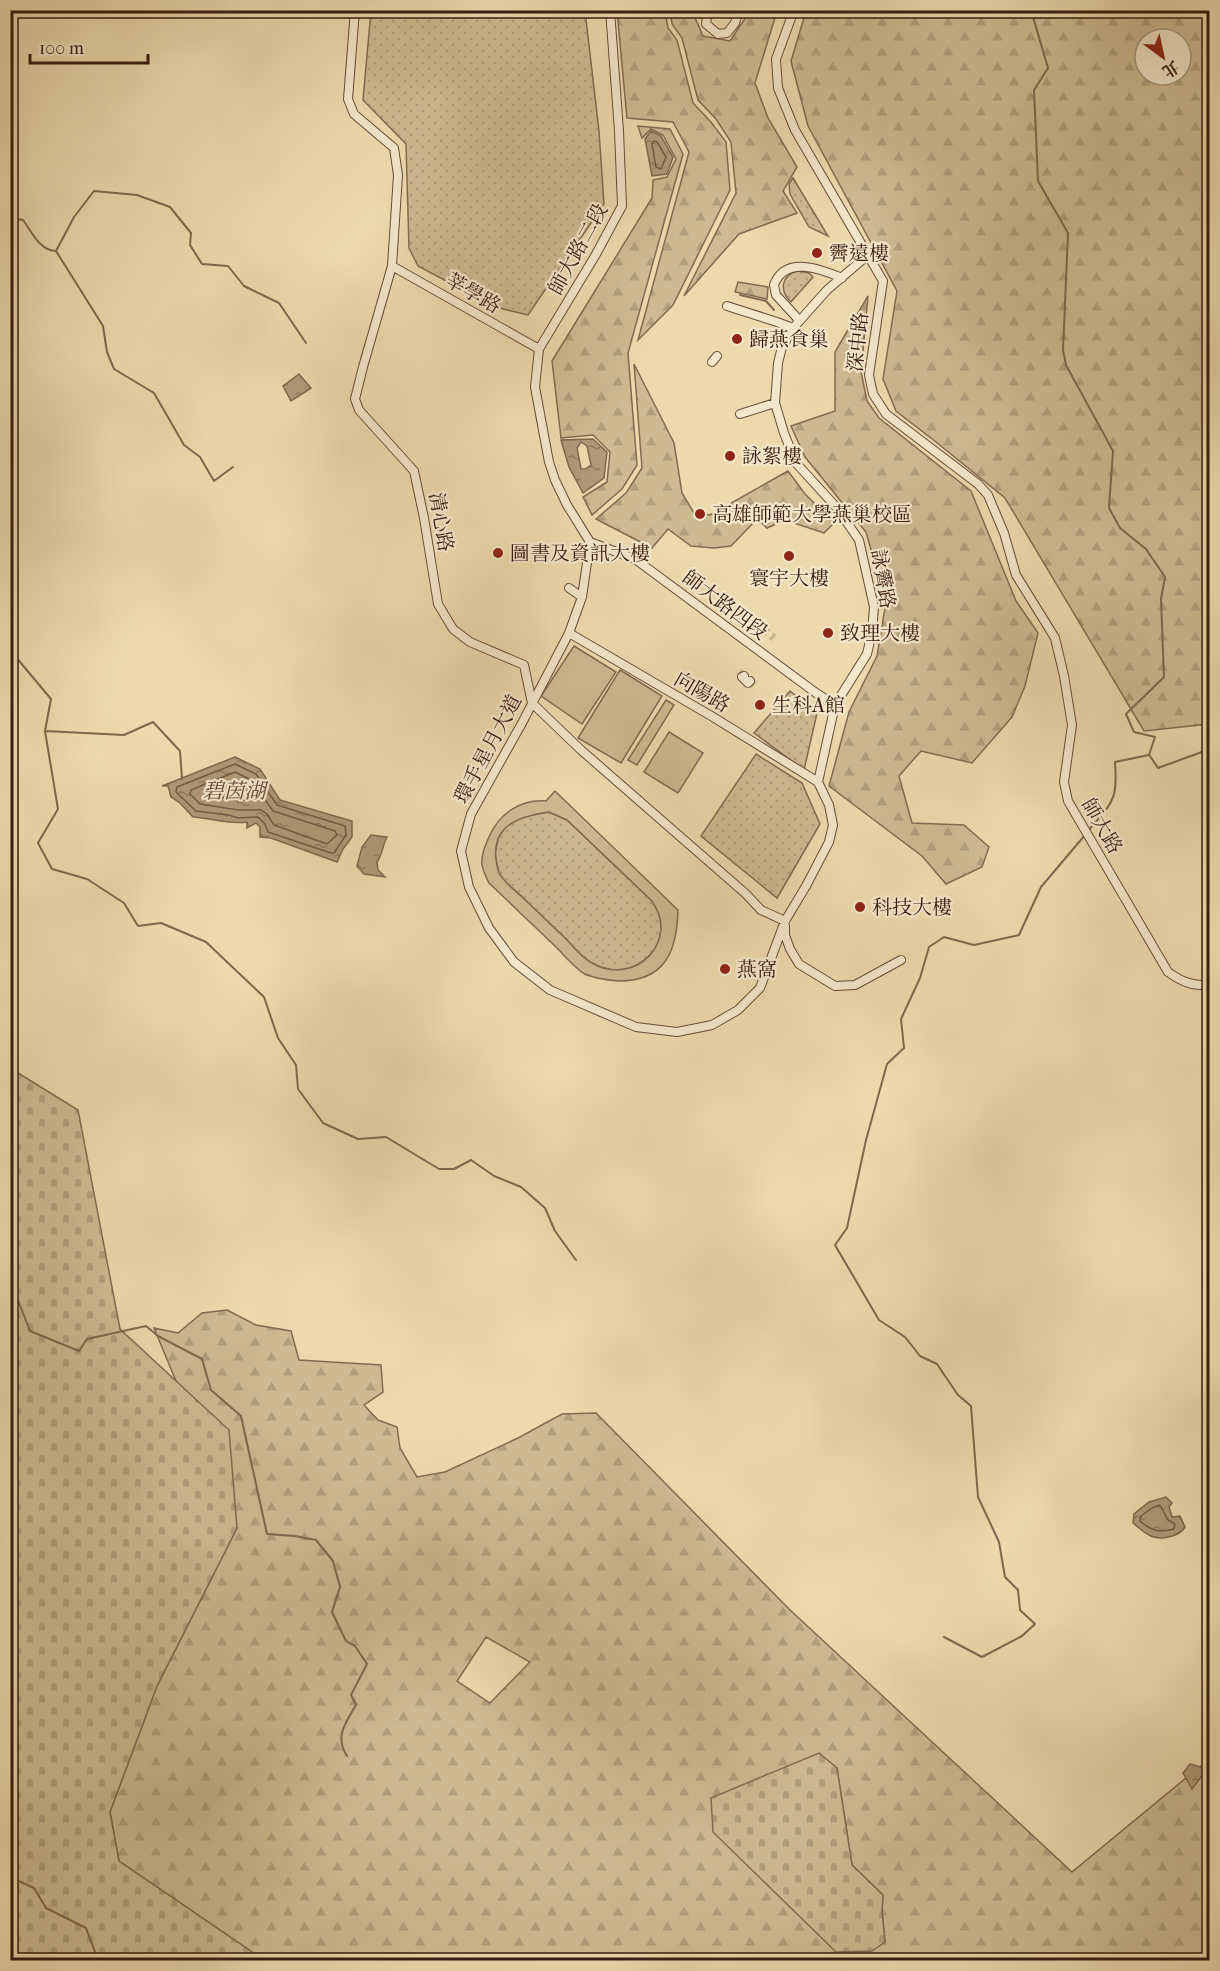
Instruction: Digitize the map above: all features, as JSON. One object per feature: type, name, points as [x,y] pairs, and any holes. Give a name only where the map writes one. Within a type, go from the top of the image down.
[{"type":"street","name":"清心路","points":[[355,10],[348,99],[354,114],[394,148],[398,175],[392,266],[355,399],[359,410],[414,471],[438,604],[453,629],[470,642],[524,665],[532,703]]},
{"type":"street","name":"師大路二段","points":[[539,349],[622,206],[619,123],[610,10]]},
{"type":"street","points":[[708,10],[706,24],[718,34],[727,33],[735,23],[739,10]]},
{"type":"street","name":"深中路","points":[[794,10],[776,59],[778,88],[795,130],[883,281],[869,375],[873,394],[886,414],[978,484],[988,495],[1004,533],[1016,575],[1055,638]]},
{"type":"street","name":"詠霽路","points":[[835,705],[867,654],[874,607],[859,540],[837,508],[796,463],[775,404],[778,363],[793,328],[827,290],[867,257]]},
{"type":"street","name":"莘學路","points":[[392,266],[539,349]]},
{"type":"street","points":[[799,320],[776,295],[774,285],[783,273],[792,268],[817,267],[842,278]]},
{"type":"street","points":[[727,306],[793,328]]},
{"type":"street","points":[[539,349],[535,387],[549,462],[567,506],[590,542]]},
{"type":"street","points":[[740,414],[765,409],[775,404]]},
{"type":"street","name":"環手星月大道","points":[[590,542],[582,597],[569,633],[471,814],[461,851],[469,887],[489,928],[514,962],[550,990],[636,1027],[677,1032],[712,1025],[738,1010],[760,988],[785,921],[829,842],[833,825],[829,805],[818,782]]},
{"type":"street","name":"師大路四段","points":[[590,542],[635,559],[835,705]]},
{"type":"street","points":[[569,588],[582,597]]},
{"type":"street","name":"向陽路","points":[[569,633],[713,717],[818,782]]},
{"type":"street","name":"師大路","points":[[1055,638],[1072,725],[1064,782],[1068,801],[1168,972],[1195,986],[1209,985]]},
{"type":"street","points":[[532,703],[581,750],[746,894],[761,910],[785,921],[785,935],[799,964],[835,986],[855,985],[900,960]]},
{"type":"street","points":[[818,782],[835,705]]},
{"type":"green space","points":[[371,11],[585,11],[599,131],[604,204],[528,315],[495,307],[418,266],[409,248],[406,144],[363,100]]},
{"type":"green space","points":[[617,11],[665,11],[668,28],[677,40],[693,103],[726,142],[730,190],[673,305],[638,340],[689,152],[673,122],[627,118]]},
{"type":"green space","points":[[670,11],[692,11],[703,36],[730,41],[750,11],[777,11],[755,83],[768,118],[797,167],[783,191],[797,213],[739,234],[684,296],[736,193],[731,142],[716,119],[698,100],[682,38],[672,24]]},
{"type":"green space","points":[[806,11],[1209,11],[1209,724],[1144,731],[1005,498],[896,411],[883,379],[897,291],[808,126],[791,61]]},
{"type":"green space","points":[[638,126],[670,129],[683,154],[628,353],[637,465],[622,489],[592,515],[583,497],[607,482],[610,452],[593,435],[561,438],[552,361],[652,198],[653,180],[667,177],[676,159],[663,135],[651,129],[642,138]]},
{"type":"green space","points":[[793,178],[828,236],[809,227],[790,194],[789,184]]},
{"type":"green space","points":[[798,271],[809,273],[813,277],[791,302],[783,288],[788,276]]},
{"type":"green space","points":[[738,282],[768,287],[767,299],[735,292]]},
{"type":"green space","points":[[868,296],[861,372],[867,401],[879,418],[971,491],[1016,601],[1038,633],[1025,686],[1012,717],[972,763],[921,751],[899,776],[912,823],[964,825],[989,847],[982,867],[946,884],[922,856],[829,786],[849,712],[877,656],[886,602],[866,532],[805,457],[791,426],[835,411],[835,352]]},
{"type":"green space","points":[[634,364],[674,443],[682,493],[694,513],[710,515],[788,471],[805,494],[834,523],[824,533],[785,520],[767,528],[757,519],[731,546],[714,548],[691,546],[668,529],[652,548],[596,519],[626,493],[642,468]]},
{"type":"green space","points":[[574,646],[616,672],[582,724],[541,696]]},
{"type":"green space","points":[[620,670],[662,696],[621,763],[578,738]]},
{"type":"green space","points":[[790,691],[817,713],[804,770],[754,733]]},
{"type":"green space","points":[[666,700],[674,705],[637,765],[628,760]]},
{"type":"green space","points":[[669,732],[703,753],[678,793],[644,772]]},
{"type":"green space","points":[[756,754],[802,783],[820,824],[777,898],[701,836]]},
{"type":"green space","points":[[555,791],[678,910],[675,938],[671,950],[666,960],[648,976],[619,981],[583,973],[489,883],[482,867],[482,858],[486,844],[498,821],[519,805],[546,801]],"holes":[[[549,812],[567,820],[651,900],[659,915],[661,930],[657,944],[649,956],[638,965],[624,969],[608,969],[588,961],[499,873],[496,846],[499,837],[513,822],[535,814]]]},
{"type":"green space","points":[[549,812],[567,820],[651,900],[659,915],[661,930],[657,944],[649,956],[638,965],[624,969],[608,969],[588,961],[499,873],[495,854],[499,834],[503,828],[522,817]]},
{"type":"green space","points":[[10,1068],[78,1110],[120,1329],[229,1430],[237,1528],[157,1686],[110,1812],[119,1861],[264,1960],[11,1960]]},
{"type":"green space","points":[[227,1310],[256,1325],[291,1331],[299,1360],[381,1365],[383,1392],[364,1405],[378,1420],[397,1427],[400,1448],[417,1477],[445,1472],[518,1438],[562,1414],[596,1413],[789,1609],[1072,1872],[1209,1759],[1209,1960],[264,1960],[119,1861],[110,1812],[157,1686],[237,1528],[154,1328],[178,1333],[202,1313]],"holes":[[[486,1637],[530,1662],[490,1703],[457,1681]],[[837,1768],[852,1865],[883,1895],[885,1942],[711,1798]]]},
{"type":"green space","points":[[819,1753],[837,1768],[852,1865],[883,1895],[885,1942],[872,1951],[836,1952],[713,1832],[711,1798]]},
{"type":"water","points":[[651,131],[661,136],[673,157],[667,174],[652,176],[645,139]]},
{"type":"water","points":[[299,374],[311,388],[291,401],[283,386]]},
{"type":"water","points":[[593,439],[607,452],[604,478],[583,493],[569,467],[561,440]],"holes":[[[581,442],[587,446],[591,465],[581,469],[577,448]]]},
{"type":"water","name":"碧茵湖","points":[[235,757],[260,769],[280,800],[352,821],[352,837],[337,862],[271,838],[260,837],[260,827],[256,823],[247,828],[247,822],[234,823],[193,817],[171,797],[168,786],[162,786]]},
{"type":"water","points":[[371,835],[387,837],[377,862],[378,870],[385,877],[364,874],[357,866],[362,847]]},
{"type":"water","points":[[1166,1497],[1172,1503],[1169,1507],[1172,1517],[1180,1516],[1185,1527],[1174,1536],[1153,1537],[1133,1523],[1134,1514],[1149,1502]]},
{"type":"water","points":[[1190,1764],[1207,1769],[1192,1789],[1183,1773]]},
{"type":"waterway","points":[[1031,10],[1048,68],[1034,90],[1038,181],[1068,233],[1063,350],[1066,365],[1113,451],[1109,508],[1120,528],[1146,549],[1165,577],[1161,599],[1164,677],[1126,714],[1134,732],[1155,737],[1149,755],[1115,762],[1115,786],[1112,801],[1088,831]]},
{"type":"waterway","points":[[10,218],[23,220],[45,248],[56,251],[74,217],[94,191],[137,195],[170,207],[191,233],[190,245],[202,264],[228,266],[244,286],[279,303],[306,343]]},
{"type":"waterway","points":[[56,251],[103,326],[107,352],[114,369],[154,393],[184,445],[200,457],[214,481],[233,467]]},
{"type":"waterway","points":[[740,295],[766,301],[774,310]]},
{"type":"waterway","points":[[10,650],[51,699],[45,731],[124,735],[153,722],[180,751],[182,779]]},
{"type":"waterway","points":[[45,731],[58,809],[38,843],[52,869],[87,879],[124,903],[138,926],[161,923],[206,942],[264,997],[278,1038],[296,1065],[298,1089],[323,1123],[358,1139],[386,1137],[439,1169],[454,1169],[471,1160],[494,1176],[521,1187],[545,1208],[555,1231],[576,1260]]},
{"type":"waterway","points":[[1150,756],[1158,768],[1210,749]]},
{"type":"waterway","points":[[944,1637],[982,1657],[1022,1636],[1035,1624],[1020,1610],[1018,1590],[1005,1577],[999,1542],[978,1497],[971,1406],[958,1395],[937,1364],[920,1356],[905,1337],[879,1320],[835,1245],[847,1228],[866,1140],[887,1064],[904,1048],[901,1019],[920,978],[929,947],[944,937],[974,945],[1019,935],[1041,887],[1085,835]]},
{"type":"waterway","points":[[10,1290],[14,1290],[30,1331],[79,1351],[87,1339],[146,1326],[158,1336],[202,1359],[211,1390],[241,1416],[267,1534],[316,1540],[333,1561],[340,1587],[332,1612],[346,1641],[355,1646],[367,1664],[351,1695],[356,1705],[341,1736],[343,1749],[347,1756]]},
{"type":"waterway","points":[[10,1877],[34,1888],[46,1908],[86,1928],[98,1960]]},
{"type":"tunnel","points":[[762,628],[774,638]]},
{"type":"tunnel","points":[[739,672],[757,687]]},
{"type":"place","name":"霽遠樓","points":[[817,253]]},
{"type":"place","name":"歸燕食巢","points":[[737,339]]},
{"type":"place","name":"詠絮樓","points":[[730,456]]},
{"type":"place","name":"高雄師範大學燕巢校區","points":[[700,514]]},
{"type":"place","name":"圖書及資訊大樓","points":[[498,553]]},
{"type":"place","name":"寰宇大樓","points":[[789,556]]},
{"type":"place","name":"致理大樓","points":[[828,633]]},
{"type":"place","name":"生科A館","points":[[760,705]]},
{"type":"place","name":"科技大樓","points":[[860,907]]},
{"type":"place","name":"燕窩","points":[[725,969]]}]
